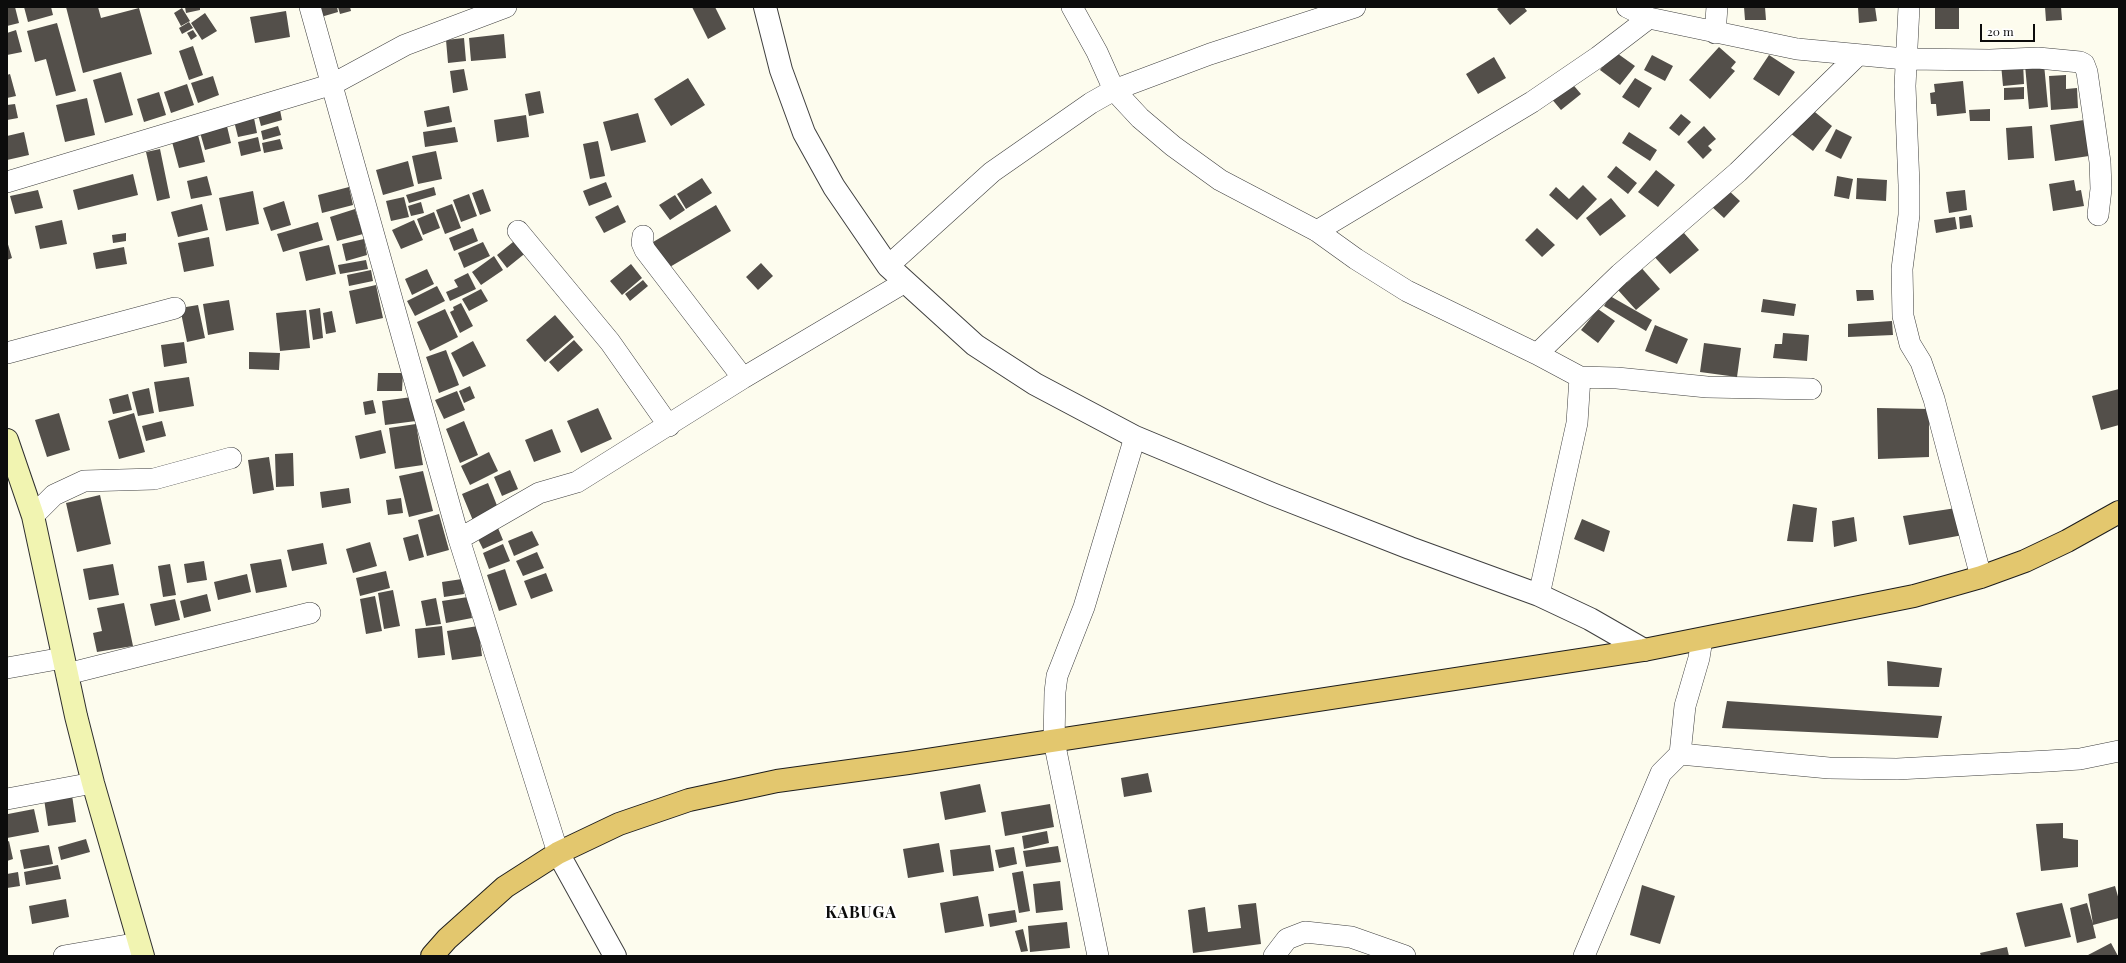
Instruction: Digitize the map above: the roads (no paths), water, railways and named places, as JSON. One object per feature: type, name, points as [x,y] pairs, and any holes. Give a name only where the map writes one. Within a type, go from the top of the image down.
[{"type":"highway","points":[[432,956],[447,939],[505,887],[558,853],[620,824],[689,800],[776,781],[1054,741],[1644,650],[1702,639],[1914,596],[1981,577],[2025,561],[2067,541],[2119,512]]},
{"type":"main road","points":[[7,440],[33,516],[65,666],[93,783],[141,950]]},
{"type":"street","points":[[310,7],[333,84],[459,539],[558,853],[615,956]]},
{"type":"street","points":[[7,182],[333,84],[405,44],[506,7]]},
{"type":"street","points":[[765,7],[781,70],[804,133],[834,187],[888,266],[976,345],[1035,384],[1135,437],[1294,503],[1410,548],[1539,595],[1590,619],[1644,650]]},
{"type":"street","points":[[1072,7],[1097,52],[1114,90],[1140,118],[1173,146],[1220,180],[1317,231],[1356,259],[1407,291],[1537,354],[1580,378],[1617,378],[1707,387],[1811,388]]},
{"type":"street","points":[[888,266],[992,172],[1092,102],[1114,90],[1210,54],[1355,7]]},
{"type":"street","points":[[1627,7],[1649,18],[1797,49],[1857,56],[1905,59],[1990,60],[2038,58],[2072,60],[2084,64],[2087,72],[2100,162],[2101,189],[2098,215]]},
{"type":"street","points":[[1715,33],[1717,7]]},
{"type":"street","points":[[1909,7],[1905,59],[1905,115],[1909,215],[1902,269],[1904,324],[1910,344],[1921,362],[1934,399],[1981,577]]},
{"type":"street","points":[[1317,231],[1532,102],[1598,57],[1649,18]]},
{"type":"street","points":[[1537,354],[1620,274],[1738,172],[1857,56]]},
{"type":"street","points":[[518,231],[610,342],[669,426]]},
{"type":"street","points":[[643,236],[642,243],[645,250],[743,378]]},
{"type":"street","points":[[459,539],[539,493],[577,482],[669,426],[743,378],[905,282]]},
{"type":"street","points":[[7,353],[175,308]]},
{"type":"street","points":[[1539,595],[1577,423],[1580,378]]},
{"type":"street","points":[[1098,956],[1054,741],[1057,676],[1084,607],[1135,437]]},
{"type":"street","points":[[33,516],[54,495],[84,481],[154,479],[231,458]]},
{"type":"street","points":[[7,668],[65,666],[310,613]]},
{"type":"street","points":[[1584,956],[1661,773],[1680,754],[1685,706],[1699,658],[1702,639]]},
{"type":"street","points":[[1680,754],[1829,768],[1897,769],[2080,759],[2119,751]]},
{"type":"street","points":[[7,799],[93,783]]},
{"type":"street","points":[[1274,956],[1287,939],[1306,932],[1351,937],[1405,956]]},
{"type":"street","points":[[64,956],[141,950]]},
{"type":"district","name":"KABUGA","points":[[861,913]]}]
